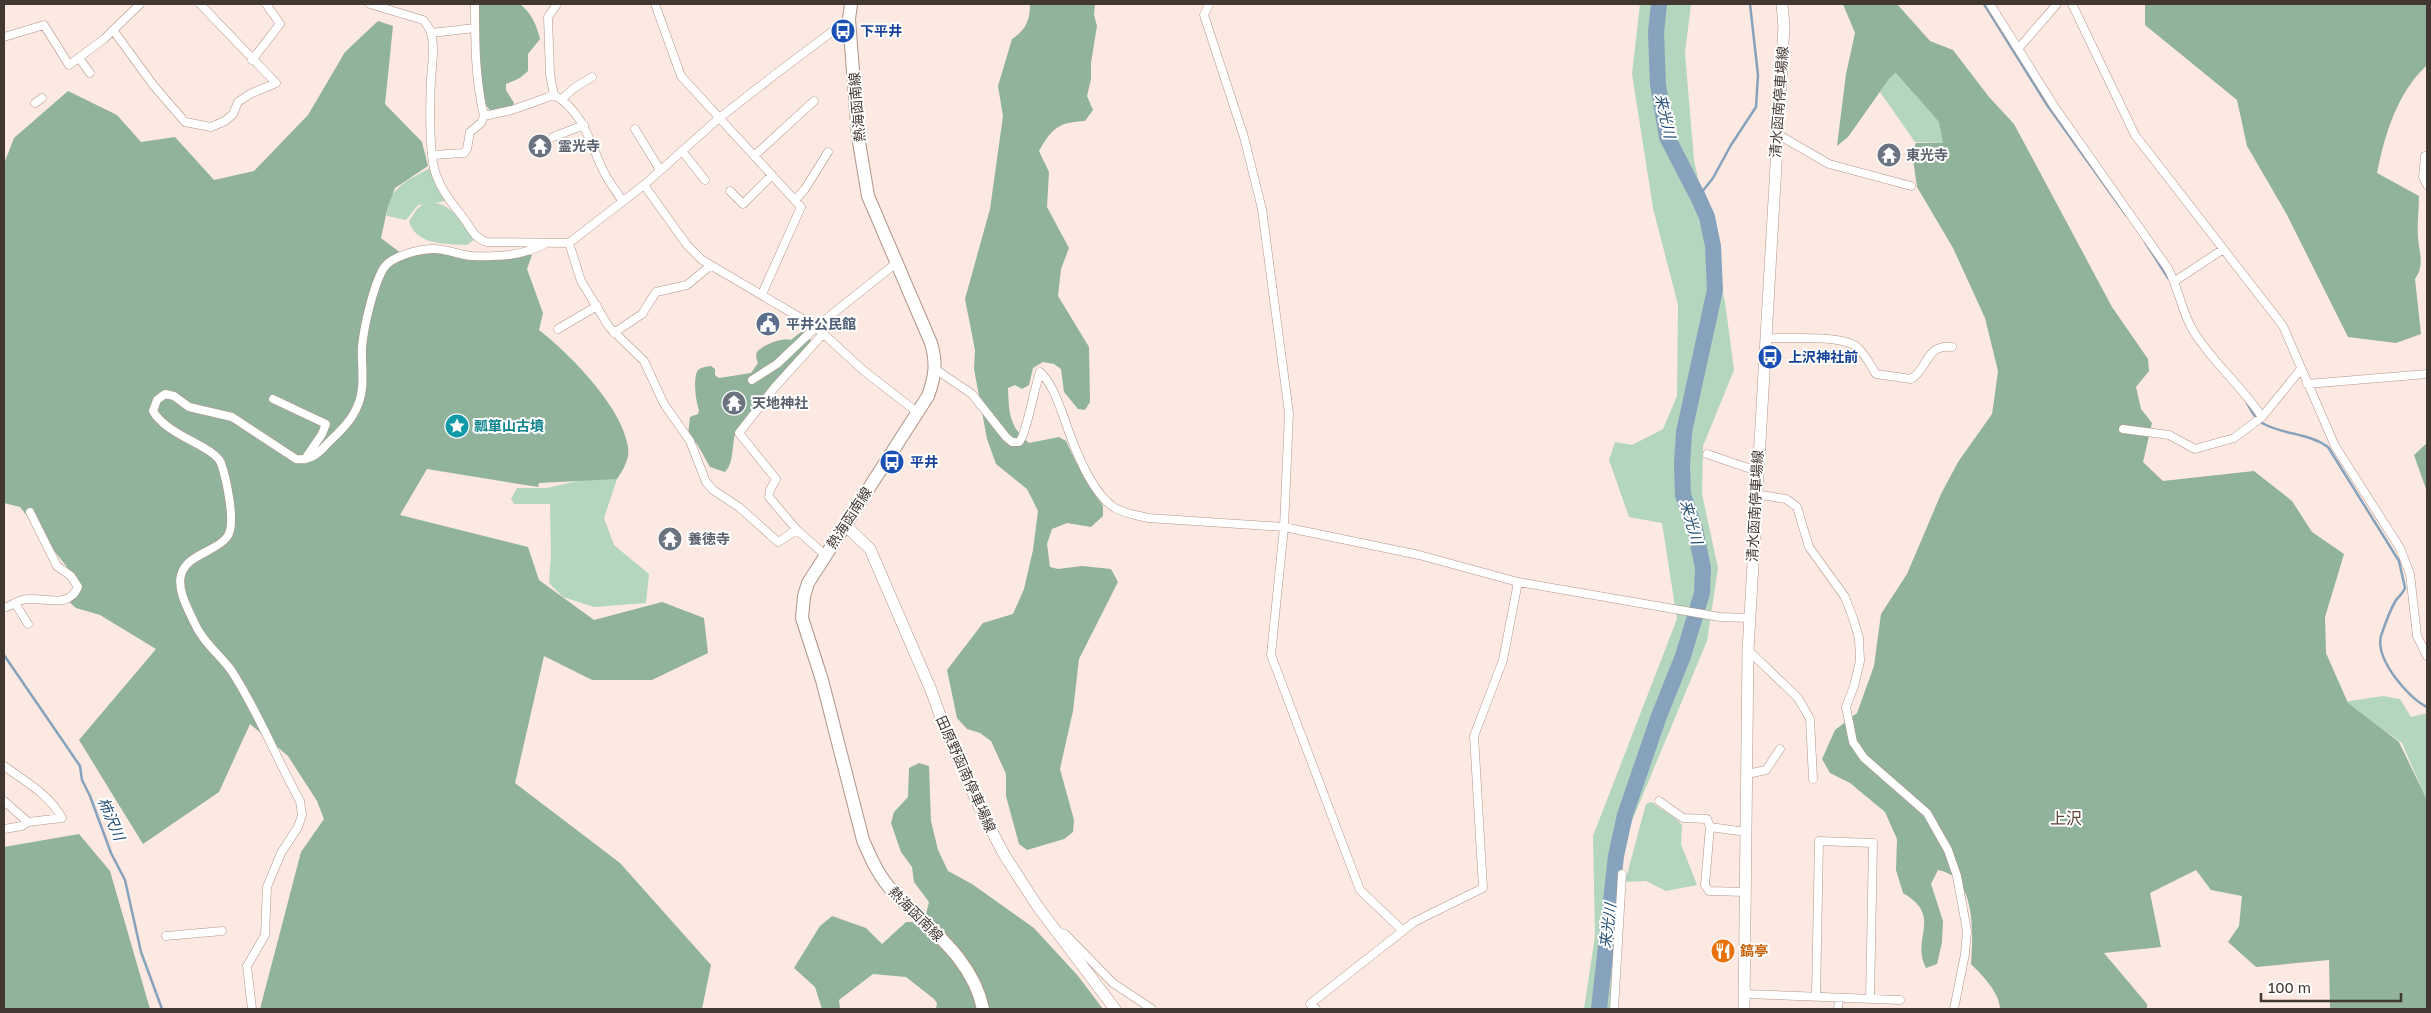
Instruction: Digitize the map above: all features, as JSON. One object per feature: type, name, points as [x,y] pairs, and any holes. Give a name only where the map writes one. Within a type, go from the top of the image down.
[{"type":"main road","name":"熱海函南線","points":[[851,4],[850,18],[858,136],[868,196],[895,264],[931,343],[935,369],[931,389],[808,583],[804,596],[802,618],[822,680],[863,840],[887,885],[944,941],[971,975],[983,1009]]},
{"type":"main road","name":"清水函南停車場線","points":[[1744,1009],[1748,650],[1755,494],[1784,26],[1782,4]]},
{"type":"main road","name":"田原野函南停車場線","points":[[844,525],[870,550],[982,811],[1005,856],[1057,932],[1115,1009]]},
{"type":"street","points":[[4,37],[44,25],[69,65],[104,40],[140,4]]},
{"type":"street","points":[[113,30],[174,110],[186,122],[211,127],[225,121],[233,114],[238,102],[250,94],[276,83],[200,4]]},
{"type":"street","points":[[252,60],[280,24],[266,4]]},
{"type":"street","points":[[370,4],[423,20],[431,33],[433,164],[444,192],[478,239],[487,242],[569,243],[644,185],[718,119],[850,18]]},
{"type":"street","points":[[432,155],[464,153],[467,149],[470,132],[481,123],[484,116],[477,87],[474,4]]},
{"type":"street","points":[[554,95],[550,75],[548,17],[557,4]]},
{"type":"street","points":[[655,4],[681,76],[718,119],[802,207],[762,294]]},
{"type":"street","points":[[1208,4],[1204,15],[1244,137],[1262,208],[1289,413],[1284,527],[1271,655],[1349,868],[1360,890],[1403,931]]},
{"type":"street","points":[[1990,4],[2054,106],[2175,280],[2192,330],[2238,383],[2262,417]]},
{"type":"street","points":[[2018,49],[2057,4]]},
{"type":"street","points":[[2072,4],[2135,135],[2222,250],[2283,326],[2336,446],[2400,548],[2408,565],[2414,624],[2417,636],[2427,656]]},
{"type":"street","points":[[431,33],[475,28]]},
{"type":"street","points":[[79,58],[90,73]]},
{"type":"street","points":[[562,99],[574,88],[592,77]]},
{"type":"street","points":[[484,116],[512,110],[554,95],[562,99],[584,125],[603,170],[622,201]]},
{"type":"street","points":[[34,103],[42,98]]},
{"type":"street","points":[[754,156],[814,100]]},
{"type":"street","points":[[553,137],[584,125]]},
{"type":"street","points":[[635,129],[660,170]]},
{"type":"street","points":[[1777,134],[1829,164],[1911,186]]},
{"type":"street","points":[[682,151],[705,180]]},
{"type":"street","points":[[795,200],[805,189],[828,152]]},
{"type":"street","points":[[2427,156],[2425,156],[2423,178],[2427,185]]},
{"type":"street","points":[[730,191],[743,204],[772,175]]},
{"type":"street","points":[[644,185],[687,245],[710,266],[762,294],[816,328],[864,371],[917,412]]},
{"type":"street","points":[[252,1009],[248,966],[264,935],[267,887],[282,853],[298,828],[302,815],[300,801],[230,670],[194,624],[181,590],[181,574],[193,560],[227,538],[231,531],[232,518],[220,462],[213,453],[184,439],[163,422],[153,411],[154,405],[165,394],[174,396],[189,407],[226,414],[258,433],[290,456],[305,460],[321,451],[342,428],[357,407],[362,390],[362,344],[367,319],[384,268],[397,256],[432,249],[471,256],[521,253],[533,250],[546,243]]},
{"type":"street","points":[[569,243],[581,280],[614,333],[644,361],[664,404],[699,457],[704,477],[713,490],[739,507],[778,542],[797,530]]},
{"type":"street","points":[[2175,280],[2222,250]]},
{"type":"street","points":[[752,380],[777,364],[816,328],[895,264]]},
{"type":"street","points":[[614,333],[642,314],[656,292],[686,285],[710,266]]},
{"type":"street","points":[[558,329],[597,306]]},
{"type":"street","points":[[823,334],[775,387],[740,433],[776,479],[770,490],[769,497],[797,530],[825,554]]},
{"type":"street","points":[[1765,338],[1829,339],[1851,343],[1859,348],[1876,374],[1911,379],[1934,350],[1940,346],[1952,347]]},
{"type":"street","points":[[935,369],[972,394],[1012,442],[1019,442],[1025,434],[1032,393],[1040,372],[1050,383],[1089,476],[1101,495],[1115,508],[1148,518],[1284,527],[1419,555],[1518,582],[1720,617],[1750,618]]},
{"type":"street","points":[[2123,429],[2169,436],[2195,449],[2234,438],[2262,417],[2301,369]]},
{"type":"street","points":[[2307,384],[2427,374]]},
{"type":"street","points":[[273,399],[326,424],[322,434],[305,460]]},
{"type":"street","points":[[1707,454],[1757,471]]},
{"type":"street","points":[[1755,494],[1786,499],[1797,507],[1809,547],[1845,597],[1859,638],[1860,661],[1854,686],[1846,707],[1853,742],[1864,758],[1928,813],[1948,850],[1957,876],[1967,931],[1965,954],[1954,1009]]},
{"type":"street","points":[[4,608],[23,600],[61,601],[76,593],[78,586],[58,566],[30,512]]},
{"type":"street","points":[[1316,1009],[1310,1004],[1414,922],[1483,888],[1474,736],[1504,660],[1518,582]]},
{"type":"street","points":[[15,603],[28,624]]},
{"type":"street","points":[[1748,650],[1798,698],[1810,719],[1813,779]]},
{"type":"street","points":[[1747,774],[1766,770],[1780,749]]},
{"type":"street","points":[[4,766],[46,796],[54,804],[62,818],[28,822],[22,826],[4,829]]},
{"type":"street","points":[[4,801],[28,822]]},
{"type":"street","points":[[1658,801],[1683,818],[1707,818],[1710,827],[1705,885],[1709,891],[1746,892]]},
{"type":"street","points":[[1710,827],[1746,832]]},
{"type":"street","points":[[1816,996],[1819,841],[1873,843],[1870,998]]},
{"type":"street","points":[[1614,1009],[1622,874]]},
{"type":"street","points":[[166,936],[222,931]]},
{"type":"street","points":[[1057,932],[1065,934],[1113,983],[1152,1009]]},
{"type":"street","points":[[1745,994],[1900,1000]]},
{"type":"street","points":[[1838,1009],[1839,998]]},
{"type":"green space","points":[[478,4],[520,4],[531,16],[537,29],[540,39],[528,54],[528,71],[520,78],[506,84],[506,90],[514,103],[512,108],[492,112],[486,104],[482,92],[479,62]]},
{"type":"green space","points":[[1030,4],[1095,4],[1094,15],[1097,26],[1091,63],[1091,79],[1087,96],[1093,110],[1085,121],[1069,123],[1057,128],[1048,137],[1039,151],[1049,172],[1047,207],[1069,248],[1061,269],[1058,296],[1089,347],[1090,402],[1085,410],[1078,409],[1064,392],[1061,369],[1054,364],[1043,362],[1033,368],[1029,385],[1022,389],[1015,385],[1008,388],[1011,419],[1017,431],[1029,443],[1059,437],[1066,441],[1075,460],[1103,506],[1103,516],[1091,527],[1067,523],[1052,529],[1047,544],[1050,567],[1058,569],[1082,566],[1111,569],[1118,582],[1079,659],[1073,711],[1060,769],[1074,820],[1073,832],[1064,839],[1027,850],[1019,844],[1006,796],[1006,774],[991,741],[980,733],[967,729],[957,718],[947,670],[983,623],[1013,614],[1024,589],[1033,550],[1038,511],[1027,489],[996,464],[987,439],[974,369],[975,350],[965,299],[990,209],[1003,116],[998,86],[1012,39],[1021,32],[1026,24]]},
{"type":"green space","points":[[1640,4],[1691,4],[1685,53],[1694,160],[1725,302],[1734,370],[1703,446],[1702,494],[1718,568],[1707,641],[1624,840],[1617,913],[1612,1009],[1584,1009],[1595,936],[1593,836],[1677,619],[1662,523],[1629,517],[1609,460],[1615,442],[1632,445],[1663,429],[1677,396],[1678,305],[1653,208],[1632,74]]},
{"type":"green space","points":[[1843,4],[1897,4],[1930,41],[1953,50],[1989,97],[2014,124],[2112,307],[2148,359],[2149,371],[2136,387],[2141,409],[2152,423],[2143,462],[2163,481],[2254,471],[2292,501],[2312,532],[2344,554],[2325,617],[2326,653],[2348,703],[2399,742],[2427,800],[2427,1009],[2330,1009],[2329,960],[2256,967],[2228,942],[2239,926],[2242,896],[2211,890],[2196,870],[2150,893],[2161,947],[2104,953],[2147,1004],[2147,1009],[2000,1009],[1994,991],[1971,964],[1972,923],[1966,895],[1960,883],[1951,875],[1938,870],[1931,884],[1943,921],[1942,942],[1937,964],[1926,968],[1921,947],[1924,928],[1922,911],[1915,902],[1903,893],[1896,870],[1897,839],[1885,812],[1850,783],[1830,773],[1822,759],[1835,730],[1857,713],[1874,666],[1881,614],[1907,574],[1941,494],[1958,462],[1992,414],[1998,371],[1985,318],[1953,248],[1917,187],[1912,152],[1916,143],[1943,143],[1939,122],[1896,73],[1889,79],[1848,137],[1837,146],[1846,74],[1855,33]]},
{"type":"green space","points":[[2145,4],[2427,4],[2427,65],[2400,101],[2388,129],[2377,173],[2419,196],[2418,232],[2421,264],[2415,279],[2421,334],[2396,343],[2348,337],[2286,213],[2247,146],[2237,100],[2145,25]]},
{"type":"green space","points":[[378,21],[393,26],[385,104],[422,142],[428,166],[395,188],[388,206],[381,238],[402,254],[437,249],[460,253],[532,255],[527,269],[543,313],[539,330],[565,352],[606,399],[624,432],[628,447],[626,464],[617,479],[539,483],[538,487],[427,469],[400,515],[528,547],[539,580],[594,620],[662,602],[704,618],[708,653],[652,680],[592,680],[544,656],[515,783],[620,863],[711,965],[702,1009],[260,1009],[301,852],[324,819],[317,801],[288,756],[250,724],[219,792],[143,844],[79,740],[156,649],[100,615],[76,608],[68,601],[77,580],[20,507],[4,503],[4,164],[14,138],[68,91],[117,115],[141,142],[175,137],[214,180],[254,171],[308,115],[345,52]]},
{"type":"green space","points":[[1898,72],[1939,122],[1944,143],[1915,142],[1880,92],[1889,79]]},
{"type":"green space","points":[[430,168],[449,200],[435,203],[453,212],[462,223],[474,240],[467,245],[432,242],[418,235],[412,229],[409,221],[423,204],[418,205],[406,220],[387,216],[390,198],[400,186]]},
{"type":"green space","points":[[801,332],[805,332],[811,341],[766,391],[762,404],[754,416],[737,430],[732,458],[728,468],[725,472],[710,467],[697,444],[688,435],[690,417],[698,414],[699,410],[695,385],[698,370],[711,366],[715,369],[715,375],[719,378],[751,373],[758,363],[756,355],[760,349],[778,341],[791,340]]},
{"type":"green space","points":[[2427,443],[2427,492],[2414,455]]},
{"type":"green space","points":[[591,478],[617,479],[604,518],[614,545],[649,574],[646,603],[594,607],[563,597],[549,583],[551,555],[550,504],[514,504],[511,499],[517,488],[547,488]]},
{"type":"green space","points":[[2383,696],[2400,699],[2411,717],[2427,713],[2427,801],[2402,743],[2344,702]]},
{"type":"green space","points":[[919,763],[929,766],[931,821],[938,850],[948,871],[972,884],[1034,928],[1078,976],[1103,1009],[936,1009],[937,1003],[934,999],[906,977],[873,974],[839,1000],[840,1009],[822,1009],[815,987],[794,968],[820,926],[832,916],[866,928],[882,944],[906,922],[916,922],[932,939],[945,940],[926,914],[929,902],[914,882],[912,867],[901,852],[891,823],[894,812],[908,797],[909,768]]},
{"type":"green space","points":[[1652,802],[1682,825],[1681,844],[1697,885],[1666,891],[1646,881],[1625,882],[1646,804]]},
{"type":"green space","points":[[79,834],[110,871],[150,1009],[4,1009],[4,847]]},
{"type":"waterway","name":"来光川","points":[[1599,1009],[1616,856],[1625,815],[1659,716],[1683,656],[1702,593],[1703,568],[1695,529],[1683,495],[1682,464],[1684,432],[1715,290],[1713,246],[1707,217],[1667,137],[1658,85],[1656,32],[1659,4]]},
{"type":"waterway","points":[[1698,197],[1713,178],[1731,145],[1756,107],[1758,75],[1750,4]]},
{"type":"waterway","points":[[1984,4],[2047,105],[2126,215]]},
{"type":"waterway","points":[[2145,242],[2168,278]]},
{"type":"waterway","points":[[2245,399],[2255,417],[2264,424],[2272,428],[2305,436],[2328,447],[2399,561],[2405,588],[2396,600],[2390,613],[2381,636],[2380,645],[2383,656],[2395,677],[2411,695],[2427,707]]},
{"type":"waterway","name":"柿沢川","points":[[4,655],[80,766],[82,780],[90,796],[111,853],[125,880],[141,952],[162,1009]]},
{"type":"place","name":"下平井","points":[[843,31]]},
{"type":"place","name":"霊光寺","points":[[540,146]]},
{"type":"place","name":"東光寺","points":[[1889,155]]},
{"type":"place","name":"平井公民館","points":[[768,324]]},
{"type":"place","name":"上沢神社前","points":[[1770,357]]},
{"type":"place","name":"天地神社","points":[[734,403]]},
{"type":"place","name":"瓢箪山古墳","points":[[457,426]]},
{"type":"place","name":"平井","points":[[892,462]]},
{"type":"place","name":"養徳寺","points":[[670,539]]},
{"type":"place","name":"鎬亭","points":[[1723,951]]},
{"type":"district","name":"上沢","points":[[2066,818]]}]
